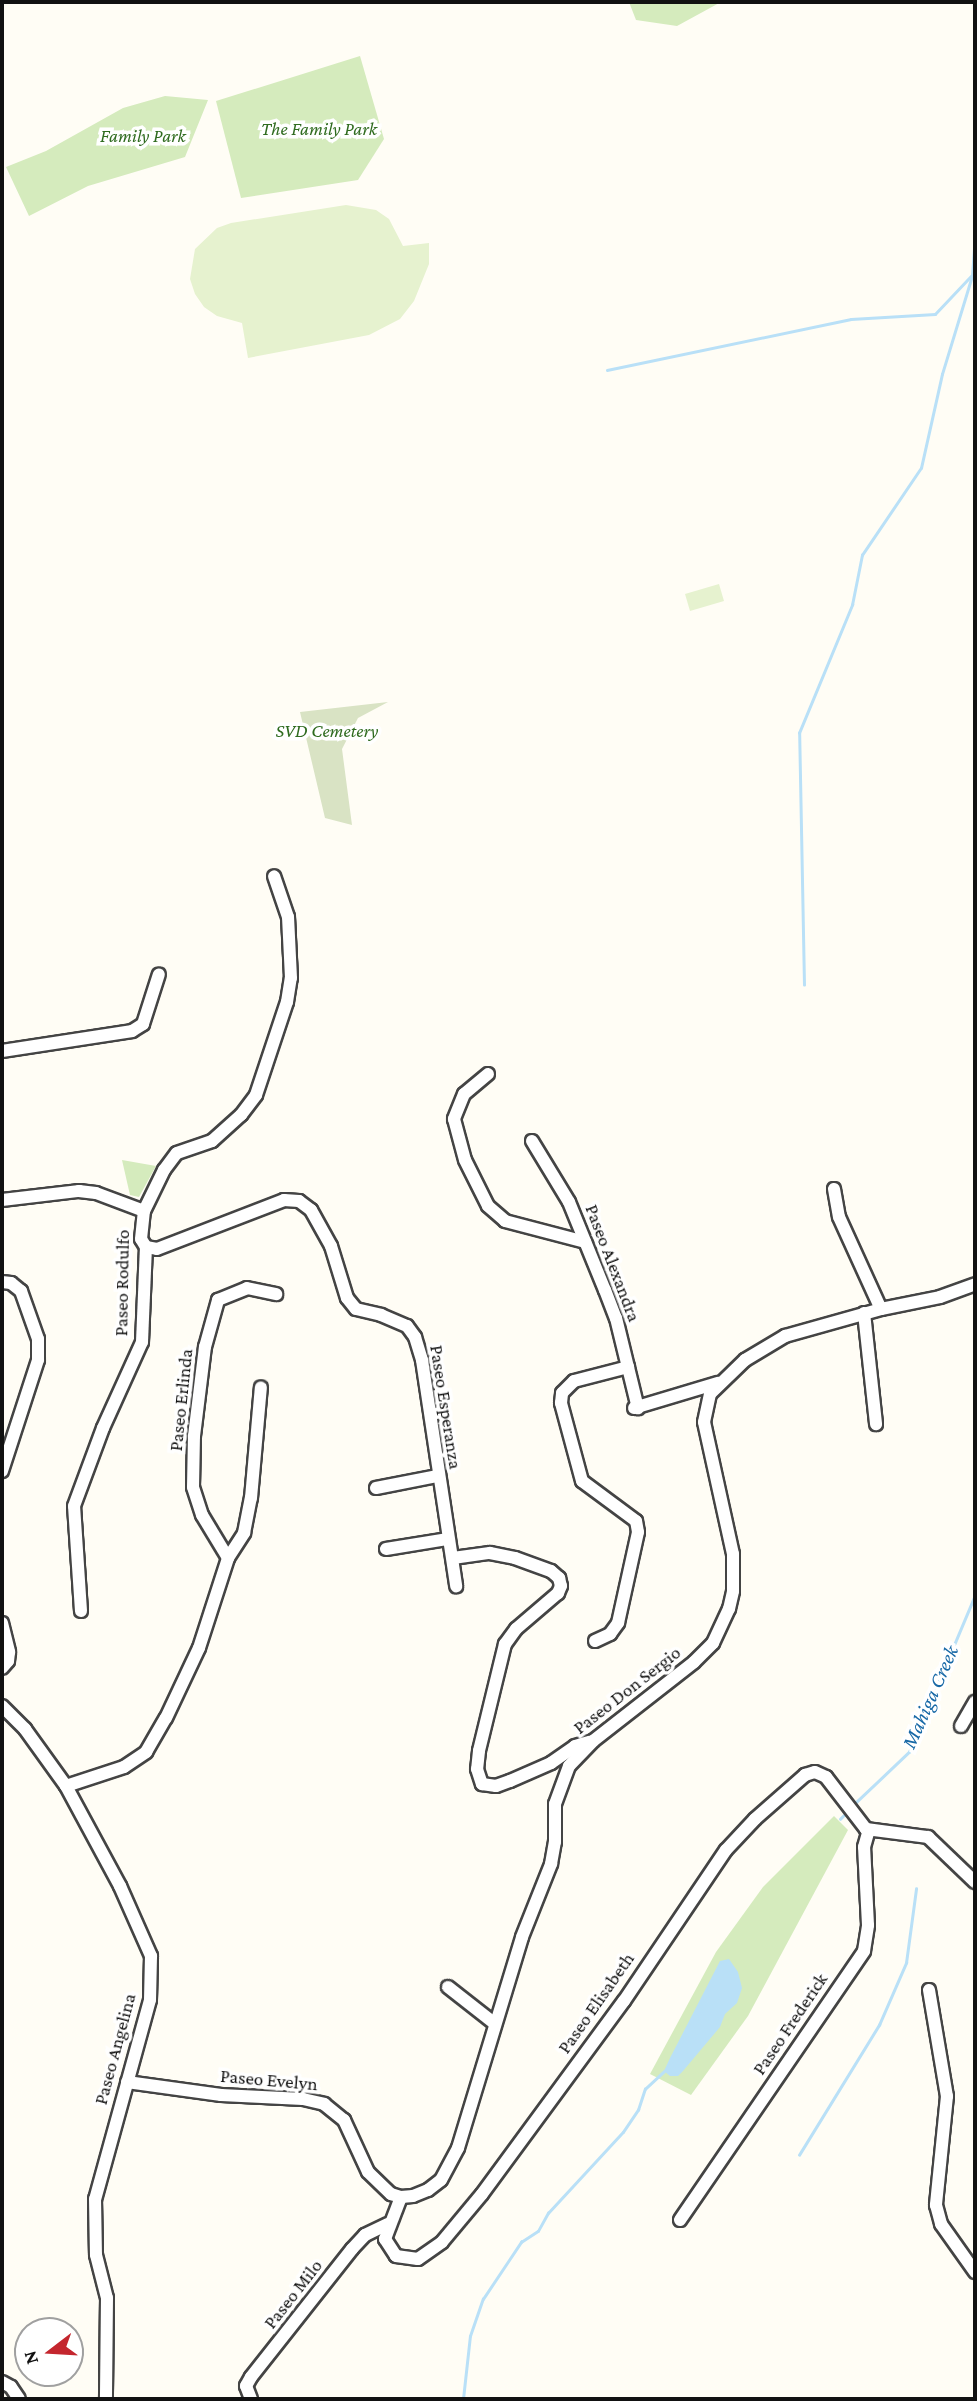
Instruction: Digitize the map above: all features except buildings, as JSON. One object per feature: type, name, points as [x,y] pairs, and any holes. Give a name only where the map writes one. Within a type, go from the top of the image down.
[{"type":"street","name":"Paseo Rodulfo","points":[[81,1611],[74,1506],[103,1428],[142,1342],[146,1247],[141,1239],[144,1211],[164,1170],[177,1153],[212,1140],[241,1115],[257,1095],[286,1002],[290,978],[288,917],[274,876]]},
{"type":"street","points":[[2,1051],[132,1031],[143,1024],[159,975]]},
{"type":"street","points":[[488,1074],[464,1094],[454,1119],[466,1160],[488,1206],[505,1221],[585,1242]]},
{"type":"street","name":"Paseo Alexandra","points":[[532,1141],[569,1202],[616,1318],[636,1408],[719,1382]]},
{"type":"street","points":[[834,1189],[839,1217],[881,1309]]},
{"type":"street","points":[[2,1200],[79,1191],[96,1193],[144,1211]]},
{"type":"street","name":"Paseo Esperanza","points":[[146,1247],[157,1249],[284,1199],[299,1201],[311,1210],[331,1246],[347,1298],[356,1309],[407,1326],[415,1337],[422,1360],[456,1586]]},
{"type":"street","points":[[2,1282],[11,1283],[21,1291],[38,1339],[38,1360],[2,1471]]},
{"type":"street","name":"Paseo Don Sergio","points":[[401,2197],[428,2190],[449,2170],[522,1937],[551,1864],[555,1842],[554,1814],[559,1788],[569,1766],[593,1741],[694,1662],[713,1643],[729,1609],[733,1591],[733,1554],[704,1422],[706,1401],[719,1382],[756,1352],[777,1340],[864,1313],[940,1297],[975,1284]]},
{"type":"street","name":"Paseo Erlinda","points":[[228,1558],[202,1515],[193,1487],[194,1436],[205,1347],[218,1300],[247,1289],[276,1294]]},
{"type":"street","points":[[864,1313],[876,1424]]},
{"type":"street","points":[[595,1641],[610,1634],[618,1623],[638,1532],[636,1521],[582,1482],[561,1404],[562,1393],[574,1381],[628,1367]]},
{"type":"street","points":[[66,1786],[124,1767],[146,1752],[166,1718],[199,1648],[228,1558],[244,1533],[249,1510],[261,1387]]},
{"type":"street","points":[[376,1488],[438,1475]]},
{"type":"street","points":[[386,1549],[448,1538]]},
{"type":"street","points":[[453,1559],[490,1553],[514,1558],[551,1571],[561,1586],[558,1593],[516,1629],[505,1644],[477,1769],[482,1784],[496,1786],[510,1781],[551,1763],[575,1746],[593,1741]]},
{"type":"street","points":[[2,1623],[9,1652],[8,1661],[2,1668]]},
{"type":"street","points":[[961,1726],[975,1702]]},
{"type":"street","name":"Paseo Angelina","points":[[2,1706],[24,1729],[66,1786],[120,1886],[151,1956],[150,2000],[100,2174],[93,2230],[107,2298],[106,2399]]},
{"type":"street","name":"Paseo Elisabeth","points":[[388,2224],[387,2245],[403,2259],[418,2259],[442,2242],[482,2194],[624,2001],[714,1866],[739,1835],[805,1774],[815,1772],[827,1777],[850,1810],[869,1830]]},
{"type":"street","points":[[869,1830],[928,1836],[975,1882]]},
{"type":"street","name":"Paseo Frederick","points":[[680,2220],[864,1951],[868,1925],[864,1847],[869,1830]]},
{"type":"street","points":[[448,1987],[494,2023]]},
{"type":"street","points":[[929,1990],[947,2096],[936,2205],[941,2224],[975,2272]]},
{"type":"street","name":"Paseo Evelyn","points":[[127,2082],[221,2095],[303,2099],[324,2104],[344,2120],[374,2181],[391,2194],[401,2197]]},
{"type":"street","points":[[388,2224],[401,2197]]},
{"type":"street","name":"Paseo Milo","points":[[251,2399],[246,2386],[251,2377],[352,2249],[365,2235],[388,2224]]},
{"type":"street","points":[[2,2382],[11,2387],[19,2399]]},
{"type":"green space","points":[[629,2],[721,2],[677,26],[636,20]]},
{"type":"green space","name":"The Family Park","points":[[360,56],[384,139],[358,180],[241,198],[216,101]]},
{"type":"green space","name":"Family Park","points":[[165,96],[208,100],[185,157],[88,186],[29,216],[6,167],[46,151],[123,108]]},
{"type":"green space","points":[[346,205],[376,210],[389,219],[403,246],[429,243],[429,264],[414,301],[400,319],[369,335],[248,358],[242,323],[217,316],[204,307],[195,294],[190,279],[195,249],[217,228],[231,223]]},
{"type":"green space","points":[[719,584],[724,601],[690,611],[685,594]]},
{"type":"green space","name":"SVD Cemetery","points":[[388,702],[358,718],[342,749],[352,825],[325,818],[300,712]]},
{"type":"green space","points":[[122,1160],[156,1166],[139,1197],[130,1195]]},
{"type":"green space","points":[[834,1816],[848,1830],[748,2016],[691,2095],[650,2074],[716,1952],[763,1887]]},
{"type":"water","points":[[729,1959],[738,1972],[742,1988],[737,2003],[725,2014],[720,2027],[683,2071],[678,2076],[670,2076],[664,2071],[670,2058],[720,1961]]},
{"type":"waterway","points":[[804,985],[799,733],[852,605],[862,555],[921,468],[942,374],[972,276],[975,234]]},
{"type":"waterway","points":[[607,370],[851,319],[935,314],[971,276]]},
{"type":"waterway","name":"Mahiga Creek","points":[[852,1806],[909,1752],[975,1595]]},
{"type":"waterway","name":"Mahiga Creek","points":[[840,1819],[848,1811]]},
{"type":"waterway","points":[[799,2155],[879,2025],[906,1963],[916,1889]]},
{"type":"waterway","points":[[463,2399],[470,2336],[483,2299],[521,2242],[538,2231],[548,2213],[623,2132],[638,2110],[645,2089],[664,2071]]}]
